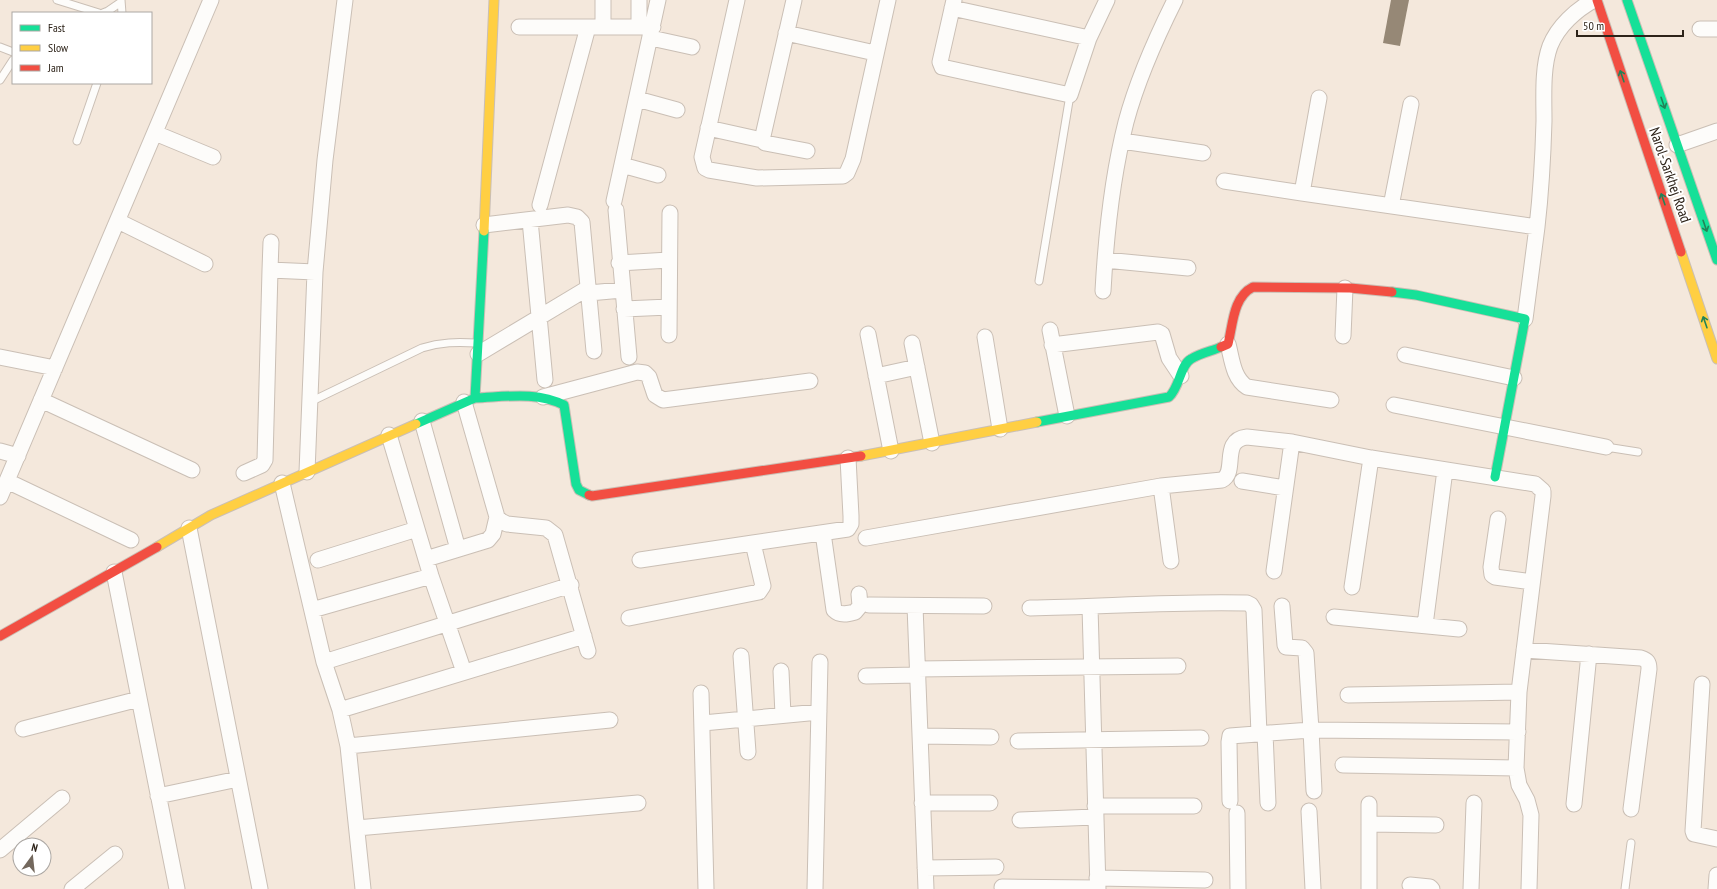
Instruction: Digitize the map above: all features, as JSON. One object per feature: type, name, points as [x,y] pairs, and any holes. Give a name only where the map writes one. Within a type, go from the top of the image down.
[{"type":"street","points":[[0,497],[211,0]]},
{"type":"street","points":[[307,472],[315,272],[325,160],[345,0]]},
{"type":"street","points":[[426,559],[488,540],[493,534],[497,517],[469,400],[478,349],[494,0]]},
{"type":"street","points":[[540,205],[604,0]]},
{"type":"street","points":[[639,0],[648,31]]},
{"type":"street","points":[[629,357],[615,206],[622,165],[637,99],[648,31],[658,0]]},
{"type":"street","points":[[737,0],[702,157],[705,168],[709,170],[757,178],[843,176],[847,173],[853,159],[888,0]]},
{"type":"street","points":[[762,140],[794,0]]},
{"type":"street","points":[[1088,38],[953,4],[940,62],[942,66],[1070,95],[1088,38],[1107,0]]},
{"type":"street","points":[[1103,291],[1112,196],[1126,120],[1157,36],[1175,0]]},
{"type":"street","points":[[1495,477],[1525,319],[1537,228],[1542,183],[1545,72],[1550,46],[1558,32],[1567,21],[1579,9],[1594,0]]},
{"type":"street","name":"Narol-Sarkhej Road","points":[[1597,0],[1714,342],[1717,359]]},
{"type":"street","name":"Narol-Sarkhej Road","points":[[1627,0],[1717,260]]},
{"type":"street","points":[[519,27],[596,27],[648,31],[692,46]]},
{"type":"street","points":[[1700,29],[1717,29]]},
{"type":"street","points":[[786,33],[876,53]]},
{"type":"street","points":[[1302,192],[1319,98]]},
{"type":"street","points":[[637,99],[677,110]]},
{"type":"street","points":[[1391,206],[1411,104]]},
{"type":"street","points":[[708,128],[762,140],[765,143],[807,151]]},
{"type":"street","points":[[1677,145],[1717,131]]},
{"type":"street","points":[[155,133],[213,157]]},
{"type":"street","points":[[1122,141],[1203,153]]},
{"type":"street","points":[[622,165],[658,175]]},
{"type":"street","points":[[1224,181],[1537,228]]},
{"type":"street","points":[[669,335],[670,214]]},
{"type":"street","points":[[484,225],[568,215],[577,217],[582,222],[594,351]]},
{"type":"street","points":[[530,220],[545,380]]},
{"type":"street","points":[[118,221],[205,264]]},
{"type":"street","points":[[244,473],[262,465],[265,460],[271,242]]},
{"type":"street","points":[[620,263],[669,260]]},
{"type":"street","points":[[1105,260],[1188,268]]},
{"type":"street","points":[[270,270],[315,272]]},
{"type":"street","points":[[1331,400],[1247,387],[1240,382],[1236,375],[1228,344],[1238,300],[1246,290],[1253,287],[1345,288],[1416,295],[1525,319]]},
{"type":"street","points":[[1343,336],[1345,288]]},
{"type":"street","points":[[478,349],[539,318],[588,290],[622,290]]},
{"type":"street","points":[[624,309],[669,307]]},
{"type":"street","points":[[1067,416],[1051,337],[1158,332],[1162,334],[1169,358],[1181,376]]},
{"type":"street","points":[[868,334],[891,451]]},
{"type":"street","points":[[985,337],[1000,429]]},
{"type":"street","points":[[912,343],[932,443]]},
{"type":"street","points":[[542,397],[558,400],[564,405],[576,484],[579,490],[592,496],[891,451],[1168,397],[1175,393],[1186,363],[1190,359],[1228,344]]},
{"type":"street","points":[[1405,355],[1514,378]]},
{"type":"street","points":[[0,357],[55,368]]},
{"type":"street","points":[[876,376],[917,367]]},
{"type":"street","points":[[0,636],[211,515],[469,400],[542,397],[637,372],[645,373],[649,377],[655,395],[663,400],[810,380]]},
{"type":"street","points":[[41,400],[192,470]]},
{"type":"street","points":[[1394,405],[1606,447]]},
{"type":"street","points":[[422,421],[458,549]]},
{"type":"street","points":[[389,435],[431,576],[464,672]]},
{"type":"street","points":[[866,538],[1161,486],[1225,478],[1228,474],[1233,445],[1240,437],[1247,436],[1292,442],[1372,458],[1535,484],[1543,490],[1543,496],[1519,692],[1516,768],[1519,785],[1527,800],[1531,815],[1529,889]]},
{"type":"street","points":[[1274,571],[1292,442]]},
{"type":"street","points":[[0,451],[18,456]]},
{"type":"street","points":[[640,560],[848,529],[850,524],[848,458]]},
{"type":"street","points":[[1352,587],[1372,458]]},
{"type":"street","points":[[1425,625],[1445,470]]},
{"type":"street","points":[[7,481],[131,540]]},
{"type":"street","points":[[1242,481],[1285,488]]},
{"type":"street","points":[[282,483],[324,662],[340,710],[348,746],[363,889]]},
{"type":"street","points":[[1161,486],[1171,561]]},
{"type":"street","points":[[340,710],[464,672],[586,643],[571,586],[555,535],[552,531],[546,528],[507,524],[497,517]]},
{"type":"street","points":[[1498,519],[1491,567],[1492,575],[1495,577],[1532,582]]},
{"type":"street","points":[[189,528],[260,889]]},
{"type":"street","points":[[318,560],[417,529]]},
{"type":"street","points":[[822,533],[834,610],[838,614],[855,612],[864,600],[915,606],[984,606]]},
{"type":"street","points":[[629,618],[759,592],[763,586],[753,543]]},
{"type":"street","points":[[114,572],[177,889]]},
{"type":"street","points":[[312,610],[431,576]]},
{"type":"street","points":[[324,662],[448,622],[571,586]]},
{"type":"street","points":[[1030,608],[1090,607],[1205,601],[1246,603],[1251,605],[1254,610],[1268,803]]},
{"type":"street","points":[[915,606],[926,889]]},
{"type":"street","points":[[1282,606],[1286,647],[1302,648],[1306,653],[1314,791]]},
{"type":"street","points":[[1090,607],[1098,885]]},
{"type":"street","points":[[1334,617],[1459,629]]},
{"type":"street","points":[[1524,650],[1641,658],[1647,660],[1649,664],[1631,809]]},
{"type":"street","points":[[1574,804],[1589,654]]},
{"type":"street","points":[[740,656],[748,752]]},
{"type":"street","points":[[815,889],[820,662]]},
{"type":"street","points":[[866,676],[917,672],[1178,666]]},
{"type":"street","points":[[781,670],[783,715]]},
{"type":"street","points":[[1702,684],[1693,831],[1694,834],[1717,839]]},
{"type":"street","points":[[1348,695],[1519,692]]},
{"type":"street","points":[[701,693],[703,723],[706,889]]},
{"type":"street","points":[[22,729],[139,699]]},
{"type":"street","points":[[703,723],[819,712]]},
{"type":"street","points":[[348,746],[610,720]]},
{"type":"street","points":[[1238,889],[1230,736],[1311,730],[1518,732]]},
{"type":"street","points":[[920,736],[992,737]]},
{"type":"street","points":[[1018,742],[1201,738]]},
{"type":"street","points":[[1343,765],[1516,768]]},
{"type":"street","points":[[158,796],[238,779]]},
{"type":"street","points":[[0,850],[62,798]]},
{"type":"street","points":[[357,828],[638,803]]},
{"type":"street","points":[[922,803],[990,803]]},
{"type":"street","points":[[1471,889],[1474,803]]},
{"type":"street","points":[[1369,804],[1369,889]]},
{"type":"street","points":[[1020,820],[1095,811],[1194,806]]},
{"type":"street","points":[[1309,811],[1313,889]]},
{"type":"street","points":[[1369,824],[1436,825]]},
{"type":"street","points":[[72,889],[115,854]]},
{"type":"street","points":[[925,868],[996,867]]},
{"type":"street","points":[[1716,889],[1717,875]]},
{"type":"street","points":[[1002,887],[1062,888],[1205,880]]},
{"type":"street","points":[[1410,885],[1430,887],[1432,889]]},
{"type":"lane","points":[[57,0],[96,12]]},
{"type":"lane","points":[[108,12],[121,1]]},
{"type":"lane","points":[[121,1],[122,12]]},
{"type":"lane","points":[[0,47],[12,52]]},
{"type":"lane","points":[[0,80],[12,62]]},
{"type":"lane","points":[[77,141],[97,84]]},
{"type":"lane","points":[[1039,281],[1070,95]]},
{"type":"lane","points":[[310,402],[422,348],[439,343],[454,342],[478,349]]},
{"type":"lane","points":[[1606,447],[1638,452]]},
{"type":"lane","points":[[1626,889],[1631,844]]},
{"type":"building","points":[[1391,0],[1409,0],[1400,46],[1383,43]]},
{"type":"traffic: fast","points":[[1627,0],[1717,260]]},
{"type":"traffic: fast","points":[[416,424],[475,398],[484,231]]},
{"type":"traffic: fast","points":[[1392,292],[1416,295],[1525,319],[1495,477]]},
{"type":"traffic: fast","points":[[1037,422],[1169,397],[1176,388],[1184,366],[1187,362],[1198,355],[1221,347]]},
{"type":"traffic: fast","points":[[475,398],[532,396],[564,405],[576,484],[579,490],[589,495]]},
{"type":"traffic: slow","points":[[484,231],[494,0]]},
{"type":"traffic: slow","points":[[1681,252],[1717,359]]},
{"type":"traffic: slow","points":[[861,456],[1037,422]]},
{"type":"traffic: slow","points":[[157,547],[211,515],[416,424]]},
{"type":"traffic: jam","points":[[1597,0],[1681,252]]},
{"type":"traffic: jam","points":[[1221,347],[1228,344],[1235,312],[1241,297],[1253,287],[1350,288],[1392,292]]},
{"type":"traffic: jam","points":[[589,495],[592,496],[861,456]]},
{"type":"traffic: jam","points":[[0,636],[157,547]]}]
